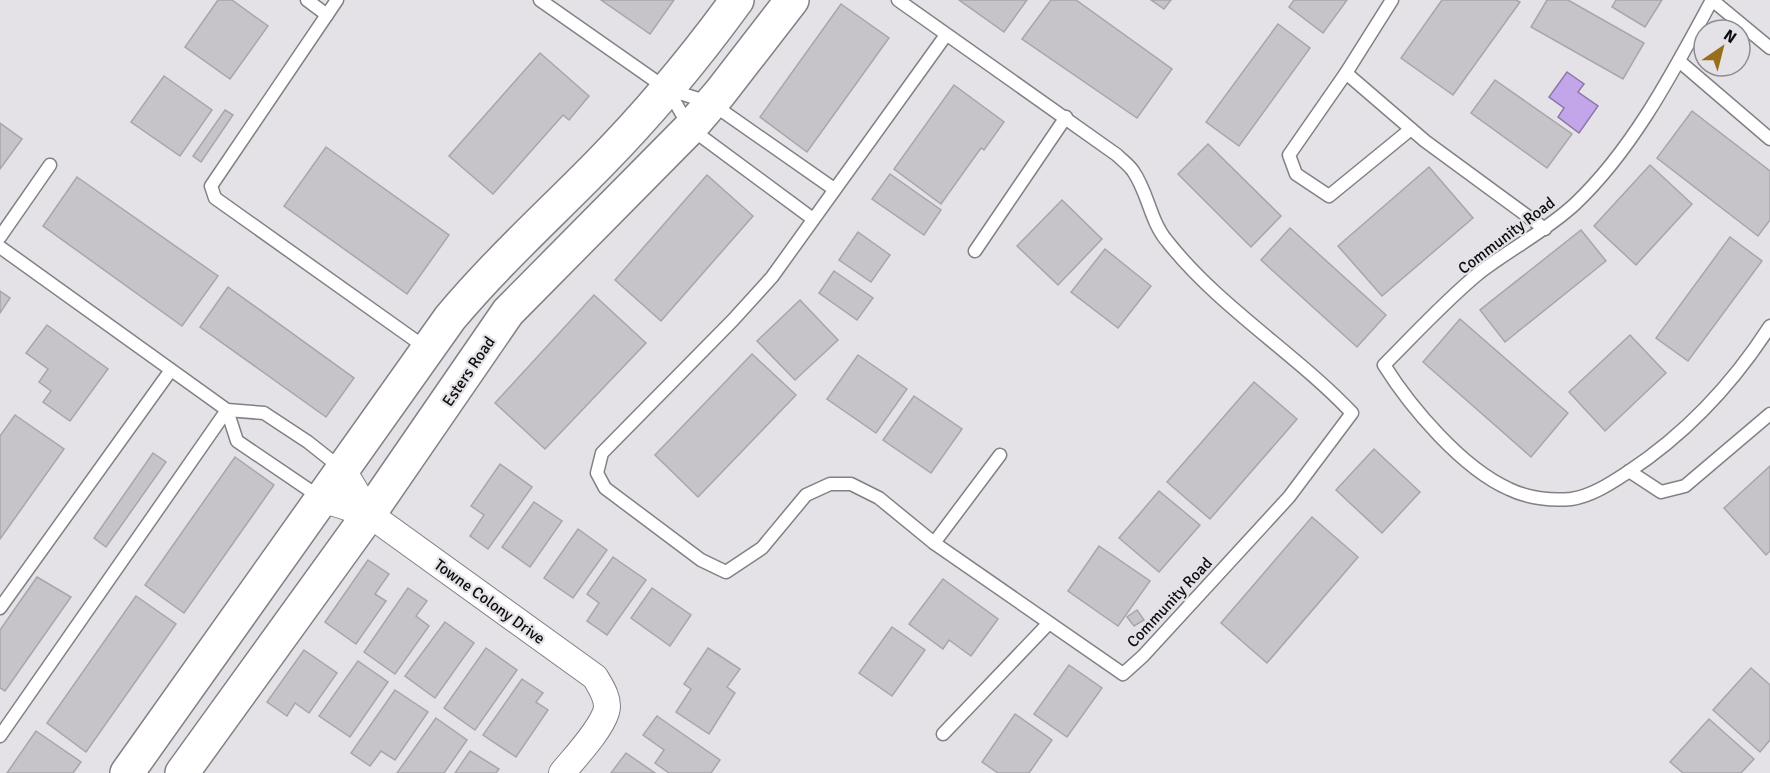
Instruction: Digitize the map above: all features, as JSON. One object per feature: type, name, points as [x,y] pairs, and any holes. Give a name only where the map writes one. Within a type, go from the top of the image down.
[{"type":"main road","points":[[127,773],[428,349],[486,275],[599,164],[667,89],[737,0]]},
{"type":"main road","name":"Esters Road","points":[[182,773],[369,514],[508,312],[690,128],[792,0]]},
{"type":"street","name":"Towne Colony Drive","points":[[343,470],[369,514]]},
{"type":"street","name":"Towne Colony Drive","points":[[322,499],[369,514],[595,677],[604,693],[607,711],[587,742],[562,773]]},
{"type":"lane","points":[[307,0],[327,15]]},
{"type":"lane","points":[[338,0],[211,186],[215,198],[428,349]]},
{"type":"lane","points":[[540,0],[667,89],[711,103],[834,189]]},
{"type":"lane","points":[[898,0],[1066,117],[975,251]]},
{"type":"lane","points":[[1392,0],[1346,73],[1289,155],[1296,174],[1329,196],[1411,129]]},
{"type":"lane","points":[[1712,0],[1770,48]]},
{"type":"lane","name":"Community Road","points":[[1629,471],[1603,488],[1573,499],[1543,499],[1510,490],[1468,461],[1441,435],[1401,392],[1384,365],[1444,303],[1481,272],[1545,229],[1575,204],[1602,174],[1679,61],[1712,0]]},
{"type":"lane","points":[[944,734],[1049,622],[934,543],[879,498],[851,484],[830,484],[806,495],[762,548],[726,572],[701,560],[605,488],[597,473],[602,453],[734,320],[772,277],[946,35]]},
{"type":"lane","points":[[1679,61],[1770,139]]},
{"type":"lane","points":[[1346,73],[1411,129],[1545,229]]},
{"type":"lane","points":[[667,89],[690,128],[813,219]]},
{"type":"lane","name":"Community Road","points":[[1049,622],[1123,674],[1143,656],[1289,497],[1352,413],[1305,367],[1269,340],[1202,279],[1166,240],[1134,172],[1117,155],[1066,117]]},
{"type":"lane","points":[[0,237],[50,165]]},
{"type":"lane","points":[[0,247],[226,410],[264,414],[308,442],[343,470]]},
{"type":"lane","points":[[1770,326],[1749,359],[1723,389],[1665,448],[1629,471],[1661,492],[1685,486],[1770,414]]},
{"type":"lane","points":[[0,608],[171,370]]},
{"type":"lane","points":[[226,410],[237,441],[322,499]]},
{"type":"lane","points":[[0,736],[226,410]]},
{"type":"lane","points":[[934,543],[1000,455]]},
{"type":"shaded area","points":[[1567,72],[1584,84],[1578,92],[1598,106],[1579,133],[1558,117],[1564,108],[1549,97]]},
{"type":"building","points":[[218,0],[232,0],[268,26],[230,79],[185,47]]},
{"type":"building","points":[[601,0],[674,0],[650,34]]},
{"type":"building","points":[[959,0],[1027,0],[1004,32]]},
{"type":"building","points":[[1051,0],[1076,0],[1172,69],[1137,118],[1022,39]]},
{"type":"building","points":[[1151,0],[1171,0],[1164,9]]},
{"type":"building","points":[[1294,0],[1347,0],[1323,33],[1289,7]]},
{"type":"building","points":[[1442,0],[1516,0],[1520,2],[1453,95],[1401,58]]},
{"type":"building","points":[[1547,0],[1568,0],[1644,43],[1623,79],[1531,27]]},
{"type":"building","points":[[1616,0],[1662,0],[1645,27],[1612,7]]},
{"type":"building","points":[[841,4],[889,38],[807,152],[760,117]]},
{"type":"building","points":[[1278,24],[1310,48],[1239,146],[1206,122]]},
{"type":"building","points":[[540,53],[589,96],[569,120],[563,115],[493,194],[449,156]]},
{"type":"building","points":[[164,76],[212,110],[180,156],[131,122]]},
{"type":"building","points":[[1495,80],[1572,134],[1547,168],[1471,113]]},
{"type":"building","points":[[954,85],[1004,122],[984,150],[981,148],[941,204],[894,169]]},
{"type":"building","points":[[225,110],[233,115],[201,162],[193,156]]},
{"type":"building","points":[[1692,111],[1770,171],[1770,220],[1758,236],[1657,158]]},
{"type":"building","points":[[0,123],[22,139],[0,169]]},
{"type":"building","points":[[1208,144],[1281,216],[1251,247],[1178,174]]},
{"type":"building","points":[[326,147],[449,235],[407,294],[284,206]]},
{"type":"building","points":[[1650,165],[1692,204],[1636,265],[1594,226]]},
{"type":"building","points":[[1429,167],[1473,218],[1382,296],[1338,246]]},
{"type":"building","points":[[890,174],[941,210],[924,235],[872,199]]},
{"type":"building","points":[[707,175],[753,216],[661,321],[615,280]]},
{"type":"building","points":[[77,177],[218,276],[182,326],[43,226]]},
{"type":"building","points":[[1062,200],[1102,239],[1058,285],[1017,246]]},
{"type":"building","points":[[1290,228],[1386,315],[1357,347],[1261,260]]},
{"type":"building","points":[[1581,230],[1606,261],[1505,342],[1480,310]]},
{"type":"building","points":[[858,232],[890,255],[871,282],[839,260]]},
{"type":"building","points":[[1730,237],[1762,261],[1688,361],[1656,338]]},
{"type":"building","points":[[1105,249],[1151,286],[1118,328],[1071,292]]},
{"type":"building","points":[[834,271],[873,298],[857,320],[819,293]]},
{"type":"building","points":[[228,287],[354,378],[326,417],[200,327]]},
{"type":"building","points":[[0,291],[10,298],[0,313]]},
{"type":"building","points":[[594,295],[646,343],[545,449],[495,403]]},
{"type":"building","points":[[800,300],[838,340],[795,380],[757,341]]},
{"type":"building","points":[[1460,319],[1568,413],[1531,457],[1423,362]]},
{"type":"building","points":[[47,325],[108,369],[70,421],[43,402],[51,391],[39,382],[48,369],[26,353]]},
{"type":"building","points":[[1630,335],[1666,373],[1605,431],[1569,392]]},
{"type":"building","points":[[752,354],[796,395],[698,497],[655,455]]},
{"type":"building","points":[[858,355],[907,389],[876,433],[827,399]]},
{"type":"building","points":[[1254,382],[1297,419],[1210,519],[1167,482]]},
{"type":"building","points":[[914,396],[962,429],[931,473],[883,440]]},
{"type":"building","points":[[15,415],[64,449],[0,539],[0,436]]},
{"type":"building","points":[[1374,449],[1420,492],[1382,533],[1336,490]]},
{"type":"building","points":[[153,453],[166,462],[106,547],[94,538]]},
{"type":"building","points":[[235,457],[274,485],[184,613],[145,585]]},
{"type":"building","points":[[500,464],[532,487],[488,549],[470,536],[484,515],[471,506]]},
{"type":"building","points":[[1770,466],[1770,551],[1766,555],[1724,508]]},
{"type":"building","points":[[1159,491],[1200,525],[1159,572],[1119,538]]},
{"type":"building","points":[[534,502],[562,521],[530,567],[502,547]]},
{"type":"building","points":[[1312,517],[1358,557],[1267,663],[1221,623]]},
{"type":"building","points":[[578,529],[607,550],[573,598],[544,578]]},
{"type":"building","points":[[1099,546],[1150,581],[1118,626],[1068,591]]},
{"type":"building","points":[[613,557],[646,580],[607,635],[587,621],[599,603],[587,594]]},
{"type":"building","points":[[368,560],[389,574],[375,594],[386,601],[356,644],[325,622]]},
{"type":"building","points":[[37,577],[71,597],[5,691],[0,688],[0,630]]},
{"type":"building","points":[[943,579],[998,619],[971,656],[949,640],[943,649],[909,624]]},
{"type":"building","points":[[408,588],[427,601],[416,616],[429,626],[395,674],[364,652]]},
{"type":"building","points":[[652,588],[691,615],[670,646],[631,618]]},
{"type":"building","points":[[136,596],[176,624],[86,752],[47,723]]},
{"type":"building","points":[[1137,610],[1144,620],[1134,626],[1127,617]]},
{"type":"building","points":[[445,622],[474,643],[435,698],[405,676]]},
{"type":"building","points":[[892,627],[925,650],[892,696],[859,673]]},
{"type":"building","points":[[486,648],[517,670],[475,730],[444,708]]},
{"type":"building","points":[[708,648],[740,669],[727,687],[735,693],[709,734],[676,712],[691,689],[684,684]]},
{"type":"building","points":[[304,650],[337,673],[309,713],[295,703],[287,716],[267,702]]},
{"type":"building","points":[[358,661],[388,682],[350,737],[319,716]]},
{"type":"building","points":[[1069,665],[1102,688],[1067,737],[1034,714]]},
{"type":"building","points":[[1751,668],[1770,685],[1770,740],[1760,752],[1713,710]]},
{"type":"building","points":[[522,679],[543,693],[536,702],[548,710],[516,757],[483,735]]},
{"type":"building","points":[[395,690],[428,712],[395,760],[381,751],[370,766],[351,753]]},
{"type":"building","points":[[1015,714],[1052,740],[1029,773],[998,773],[982,762]]},
{"type":"building","points":[[657,716],[720,760],[711,773],[669,773],[655,763],[664,750],[643,735]]},
{"type":"building","points":[[436,718],[467,740],[444,773],[397,773]]},
{"type":"building","points":[[1709,719],[1754,759],[1741,773],[1683,773],[1670,762]]},
{"type":"building","points":[[36,731],[81,762],[73,773],[7,773]]},
{"type":"building","points":[[470,751],[499,769],[496,773],[455,773]]},
{"type":"building","points":[[626,753],[655,773],[611,773]]}]
